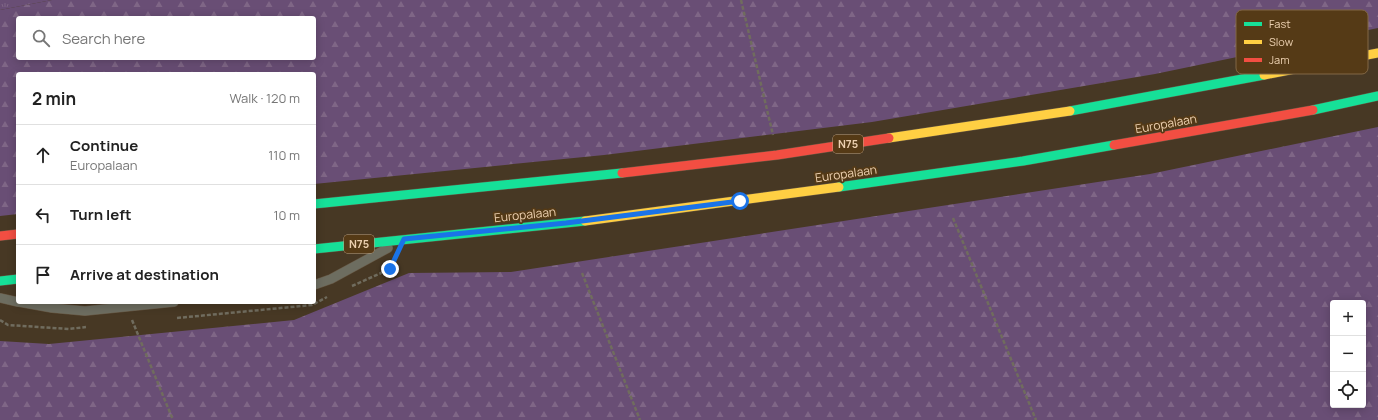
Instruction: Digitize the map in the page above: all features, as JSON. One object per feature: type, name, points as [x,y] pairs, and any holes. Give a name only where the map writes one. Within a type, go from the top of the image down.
[{"type":"main road","name":"N75","points":[[1368,55],[1378,53]]},
{"type":"main road","name":"N75","points":[[316,204],[697,165],[778,155],[1088,108],[1267,74]]},
{"type":"main road","name":"Europalaan","points":[[316,249],[566,223],[740,201],[1016,162],[1287,115],[1378,96]]},
{"type":"main road","points":[[0,236],[16,234]]},
{"type":"main road","points":[[0,281],[16,279]]},
{"type":"lane","points":[[316,284],[331,279],[404,239]]},
{"type":"lane","points":[[0,298],[16,301]]},
{"type":"lane","points":[[30,304],[52,308],[85,310],[155,304]]},
{"type":"path","points":[[741,0],[778,155]]},
{"type":"path","points":[[953,218],[1036,420]]},
{"type":"path","points":[[347,288],[390,269],[404,239]]},
{"type":"path","points":[[582,273],[640,420]]},
{"type":"path","points":[[316,302],[333,295]]},
{"type":"path","points":[[170,318],[312,304]]},
{"type":"path","points":[[126,307],[173,420]]},
{"type":"path","points":[[0,320],[8,325],[69,329],[93,326]]},
{"type":"path","points":[[133,322],[140,322]]},
{"type":"green space","points":[[0,0],[52,0],[0,10]]},
{"type":"green space","points":[[52,0],[1378,0],[1378,28],[1368,30],[1368,10],[1236,10],[1236,57],[1155,74],[872,122],[604,155],[316,184],[316,72],[16,72],[16,214],[0,216],[0,10]]},
{"type":"green space","points":[[1378,127],[1378,420],[0,420],[0,341],[49,344],[294,320],[409,273],[511,272],[1150,174]]},
{"type":"traffic: fast","points":[[1070,111],[1264,75]]},
{"type":"traffic: fast","points":[[1313,110],[1378,96]]},
{"type":"traffic: fast","points":[[839,187],[1023,161],[1114,145]]},
{"type":"traffic: fast","points":[[316,204],[622,173]]},
{"type":"traffic: fast","points":[[316,249],[585,221]]},
{"type":"traffic: fast","points":[[0,281],[16,279]]},
{"type":"traffic: slow","points":[[1368,55],[1378,53]]},
{"type":"traffic: slow","points":[[1264,75],[1269,74]]},
{"type":"traffic: slow","points":[[889,138],[1070,111]]},
{"type":"traffic: slow","points":[[585,221],[839,187]]},
{"type":"traffic: jam","points":[[1114,145],[1313,110]]},
{"type":"traffic: jam","points":[[622,173],[777,155],[889,138]]},
{"type":"traffic: jam","points":[[0,236],[16,234]]},
{"type":"route","points":[[390,269],[404,239],[566,223],[740,201]]}]
